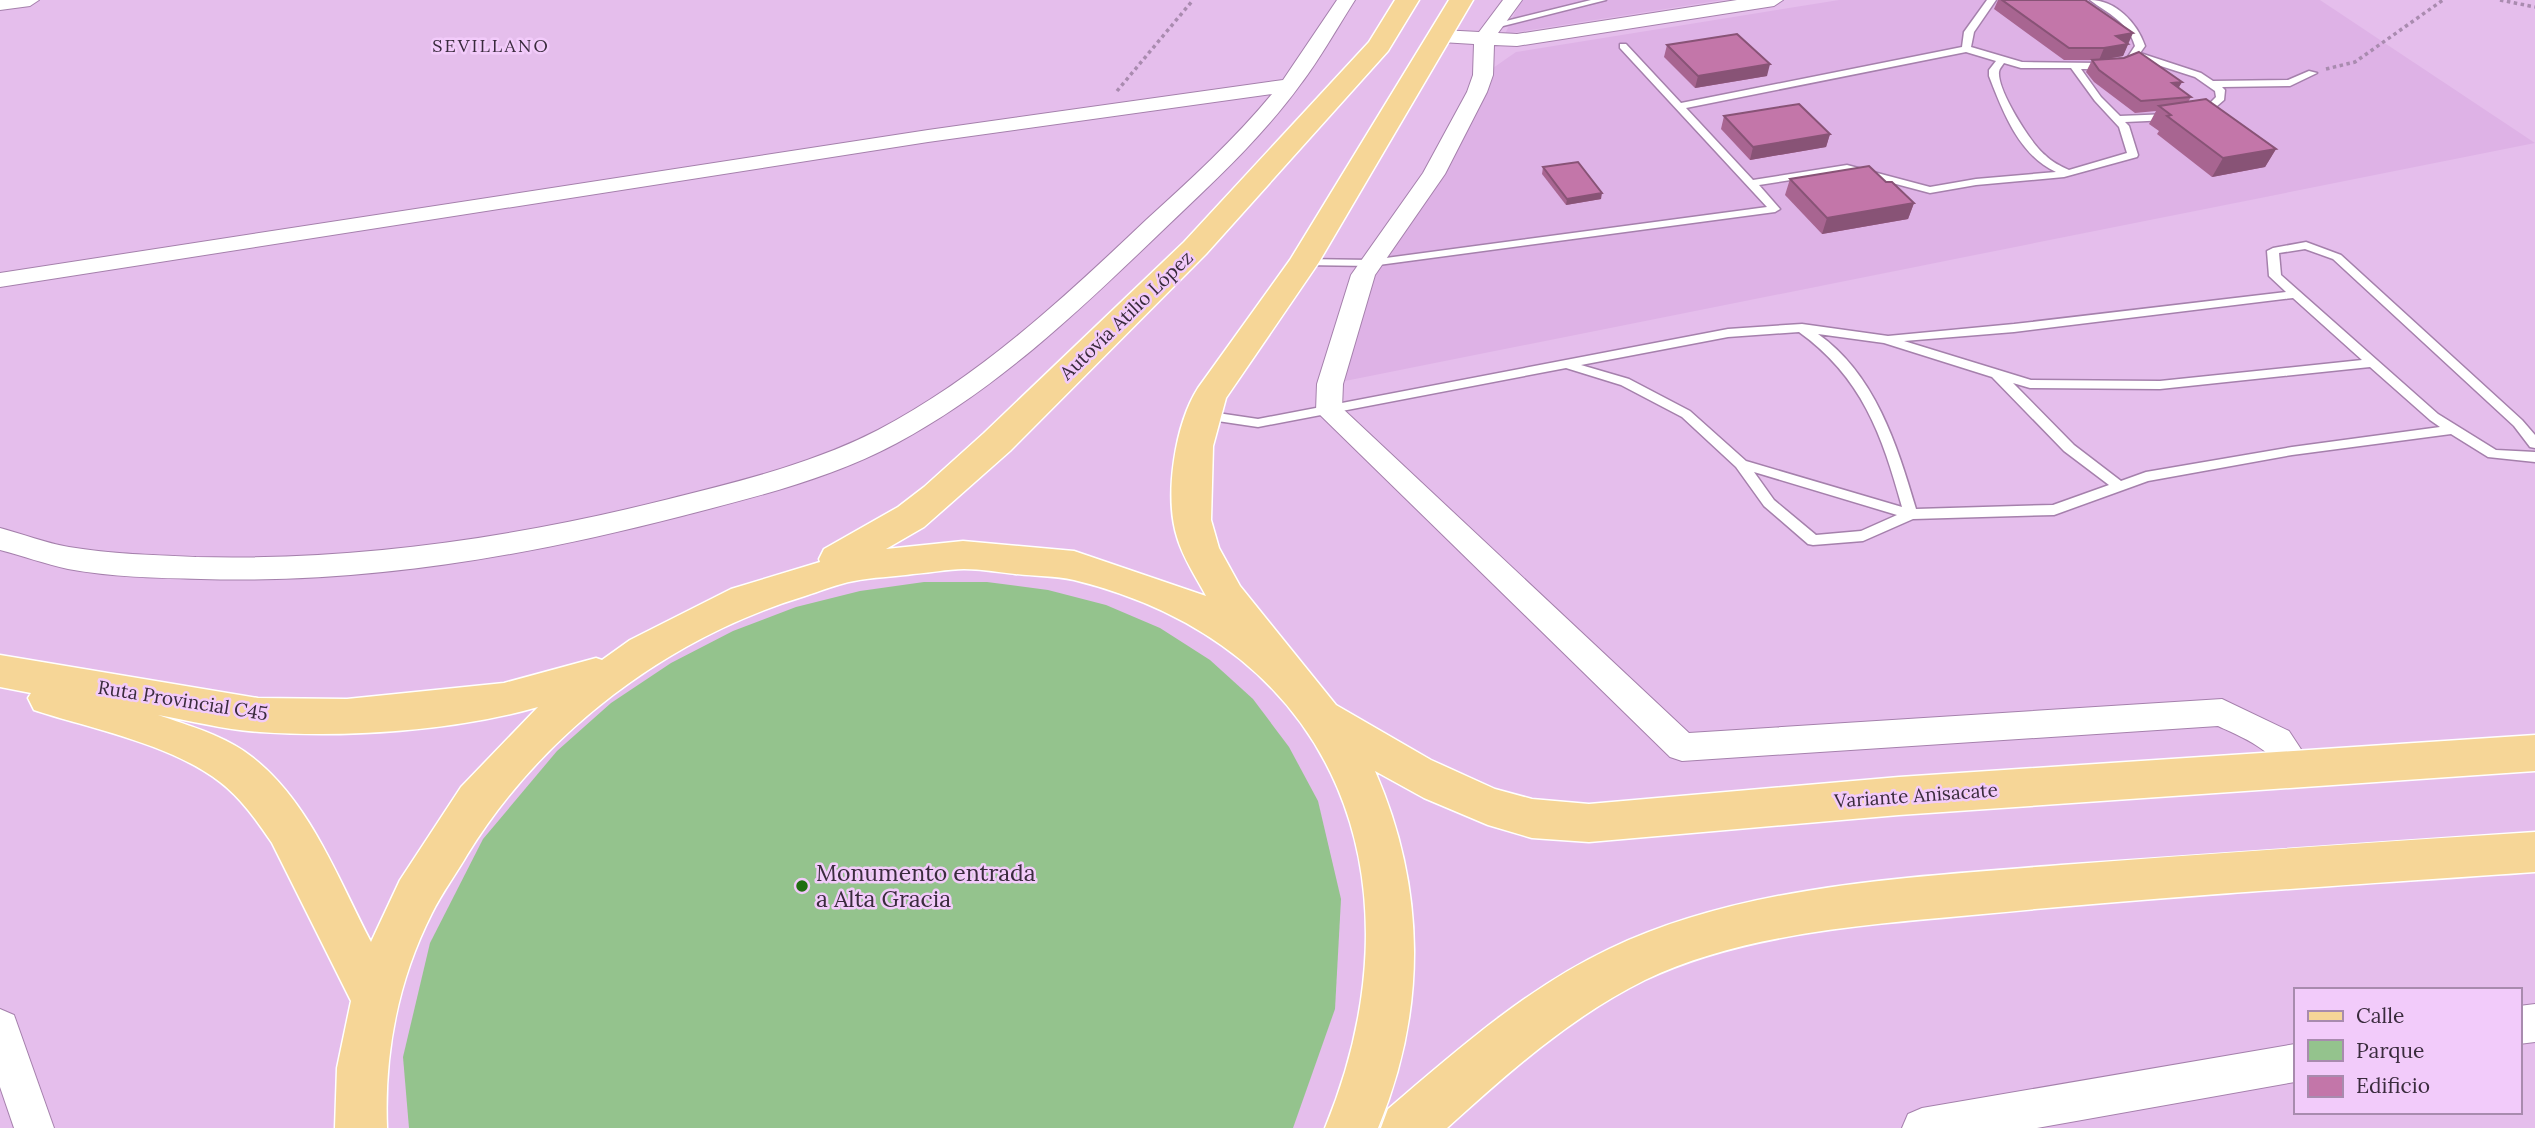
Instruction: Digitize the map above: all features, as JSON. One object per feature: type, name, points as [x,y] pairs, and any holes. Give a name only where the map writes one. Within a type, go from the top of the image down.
[{"type":"main road","name":"Autovía Atilio López","points":[[798,580],[911,517],[997,442],[1195,248],[1283,155],[1379,46],[1407,0]]},
{"type":"main road","name":"Autovía Atilio López","points":[[1352,1128],[1382,1035],[1392,961],[1389,890],[1375,826],[1352,768],[1321,717],[1285,675],[1222,591],[1201,551],[1193,527],[1193,463],[1203,414],[1210,396],[1304,262],[1461,0]]},
{"type":"main road","name":"Autovía Atilio López","points":[[361,1128],[364,1056],[375,998],[399,930],[430,867],[469,809],[523,747],[562,710],[615,669],[674,632],[736,602],[798,580],[866,563],[933,555],[1000,554],[1064,562],[1126,578],[1184,602],[1237,635],[1285,675]]},
{"type":"main road","name":"Ruta Provincial C45","points":[[0,670],[258,715],[347,716],[436,709],[504,699],[615,669]]},
{"type":"main road","name":"Ruta Provincial C45","points":[[0,682],[191,745],[232,766],[272,807],[288,829],[375,998]]},
{"type":"main road","name":"Variante Anisacate","points":[[1321,717],[1413,772],[1464,798],[1515,814],[1550,821],[1589,823],[1899,796],[2535,753]]},
{"type":"main road","points":[[1407,1128],[1483,1062],[1577,992],[1629,964],[1687,942],[1749,924],[1847,907],[1995,890],[2535,852]]},
{"type":"street","points":[[0,4],[30,0]]},
{"type":"street","points":[[0,539],[79,560],[238,570],[388,562],[512,547],[651,515],[799,475],[888,436],[970,384],[1086,291],[1229,155],[1290,85],[1346,0]]},
{"type":"street","points":[[1513,0],[1489,32],[1478,92],[1434,174],[1363,275],[1330,384],[1329,411],[1682,747],[2222,712],[2277,741],[2297,769]]},
{"type":"street","points":[[1441,36],[1489,32],[1527,38],[1774,0]]},
{"type":"street","points":[[0,280],[928,136],[1290,85]]},
{"type":"street","points":[[0,1028],[34,1128]]},
{"type":"street","points":[[1922,1128],[2294,1063]]},
{"type":"lane","points":[[1489,32],[1602,0]]},
{"type":"lane","points":[[1966,49],[1969,32],[1992,0]]},
{"type":"lane","points":[[1679,106],[1966,49],[2021,65],[2120,64],[2130,60],[2140,46],[2134,29],[2109,7],[2094,0]]},
{"type":"lane","points":[[1304,262],[1371,263],[1775,209],[1623,46]]},
{"type":"lane","points":[[2118,119],[2158,118],[2209,109],[2221,98],[2220,90],[2198,75],[2134,54]]},
{"type":"lane","points":[[2001,60],[1994,76],[2024,139],[2039,159],[2068,173]]},
{"type":"lane","points":[[1752,183],[1847,169],[1930,190],[1976,182],[2068,173],[2133,155],[2124,126],[2098,99],[2073,65]]},
{"type":"lane","points":[[2212,84],[2290,83],[2312,73]]},
{"type":"lane","points":[[2535,444],[2518,423],[2337,257],[2306,245],[2273,251],[2275,276],[2434,417],[2493,454],[2535,457]]},
{"type":"lane","points":[[1885,339],[2014,328],[2295,294]]},
{"type":"lane","points":[[1203,414],[1258,423],[1567,366],[1728,333],[1802,328],[1885,339],[2031,384],[2160,385],[2371,363]]},
{"type":"lane","points":[[1802,328],[1836,354],[1868,396],[1897,464],[1911,514]]},
{"type":"lane","points":[[1567,366],[1625,382],[1686,414],[1741,464],[1769,503],[1813,540],[1863,537],[1911,514]]},
{"type":"lane","points":[[1997,373],[2069,448],[2120,486]]},
{"type":"lane","points":[[1741,464],[1911,514],[2054,510],[2146,477],[2292,452],[2454,429]]},
{"type":"path","points":[[1116,92],[1193,0]]},
{"type":"path","points":[[2500,0],[2535,7]]},
{"type":"path","points":[[2312,73],[2355,62],[2444,1]]},
{"type":"shaded area","points":[[1521,0],[1723,0],[1505,34]]},
{"type":"shaded area","points":[[1839,0],[2320,0],[2535,143],[1330,384],[1363,275],[1483,75],[1516,52]]},
{"type":"green space","points":[[924,582],[987,582],[1048,590],[1106,605],[1160,628],[1210,660],[1253,699],[1289,747],[1318,801],[1341,899],[1335,1009],[1293,1128],[409,1128],[403,1057],[430,943],[483,839],[557,751],[611,703],[671,663],[733,631],[796,607],[860,591]]},
{"type":"building","points":[[2002,0],[2085,0],[2133,33],[2116,36],[2128,44],[2104,48],[2069,48]]},
{"type":"building","points":[[1737,34],[1770,64],[1698,76],[1667,45]]},
{"type":"building","points":[[2139,52],[2182,82],[2172,83],[2191,97],[2141,101],[2099,70],[2092,60],[2124,58]]},
{"type":"building","points":[[2206,99],[2276,149],[2223,158],[2167,116],[2171,115],[2159,106]]},
{"type":"building","points":[[1799,104],[1830,134],[1753,147],[1724,116]]},
{"type":"building","points":[[1578,162],[1602,193],[1567,199],[1543,167]]},
{"type":"building","points":[[1869,166],[1886,182],[1892,182],[1914,203],[1827,218],[1790,179]]},
{"type":"place","name":"Monumento entrada a Alta Gracia","points":[[802,886]]},
{"type":"district","name":"SEVILLANO","points":[[491,46]]}]
